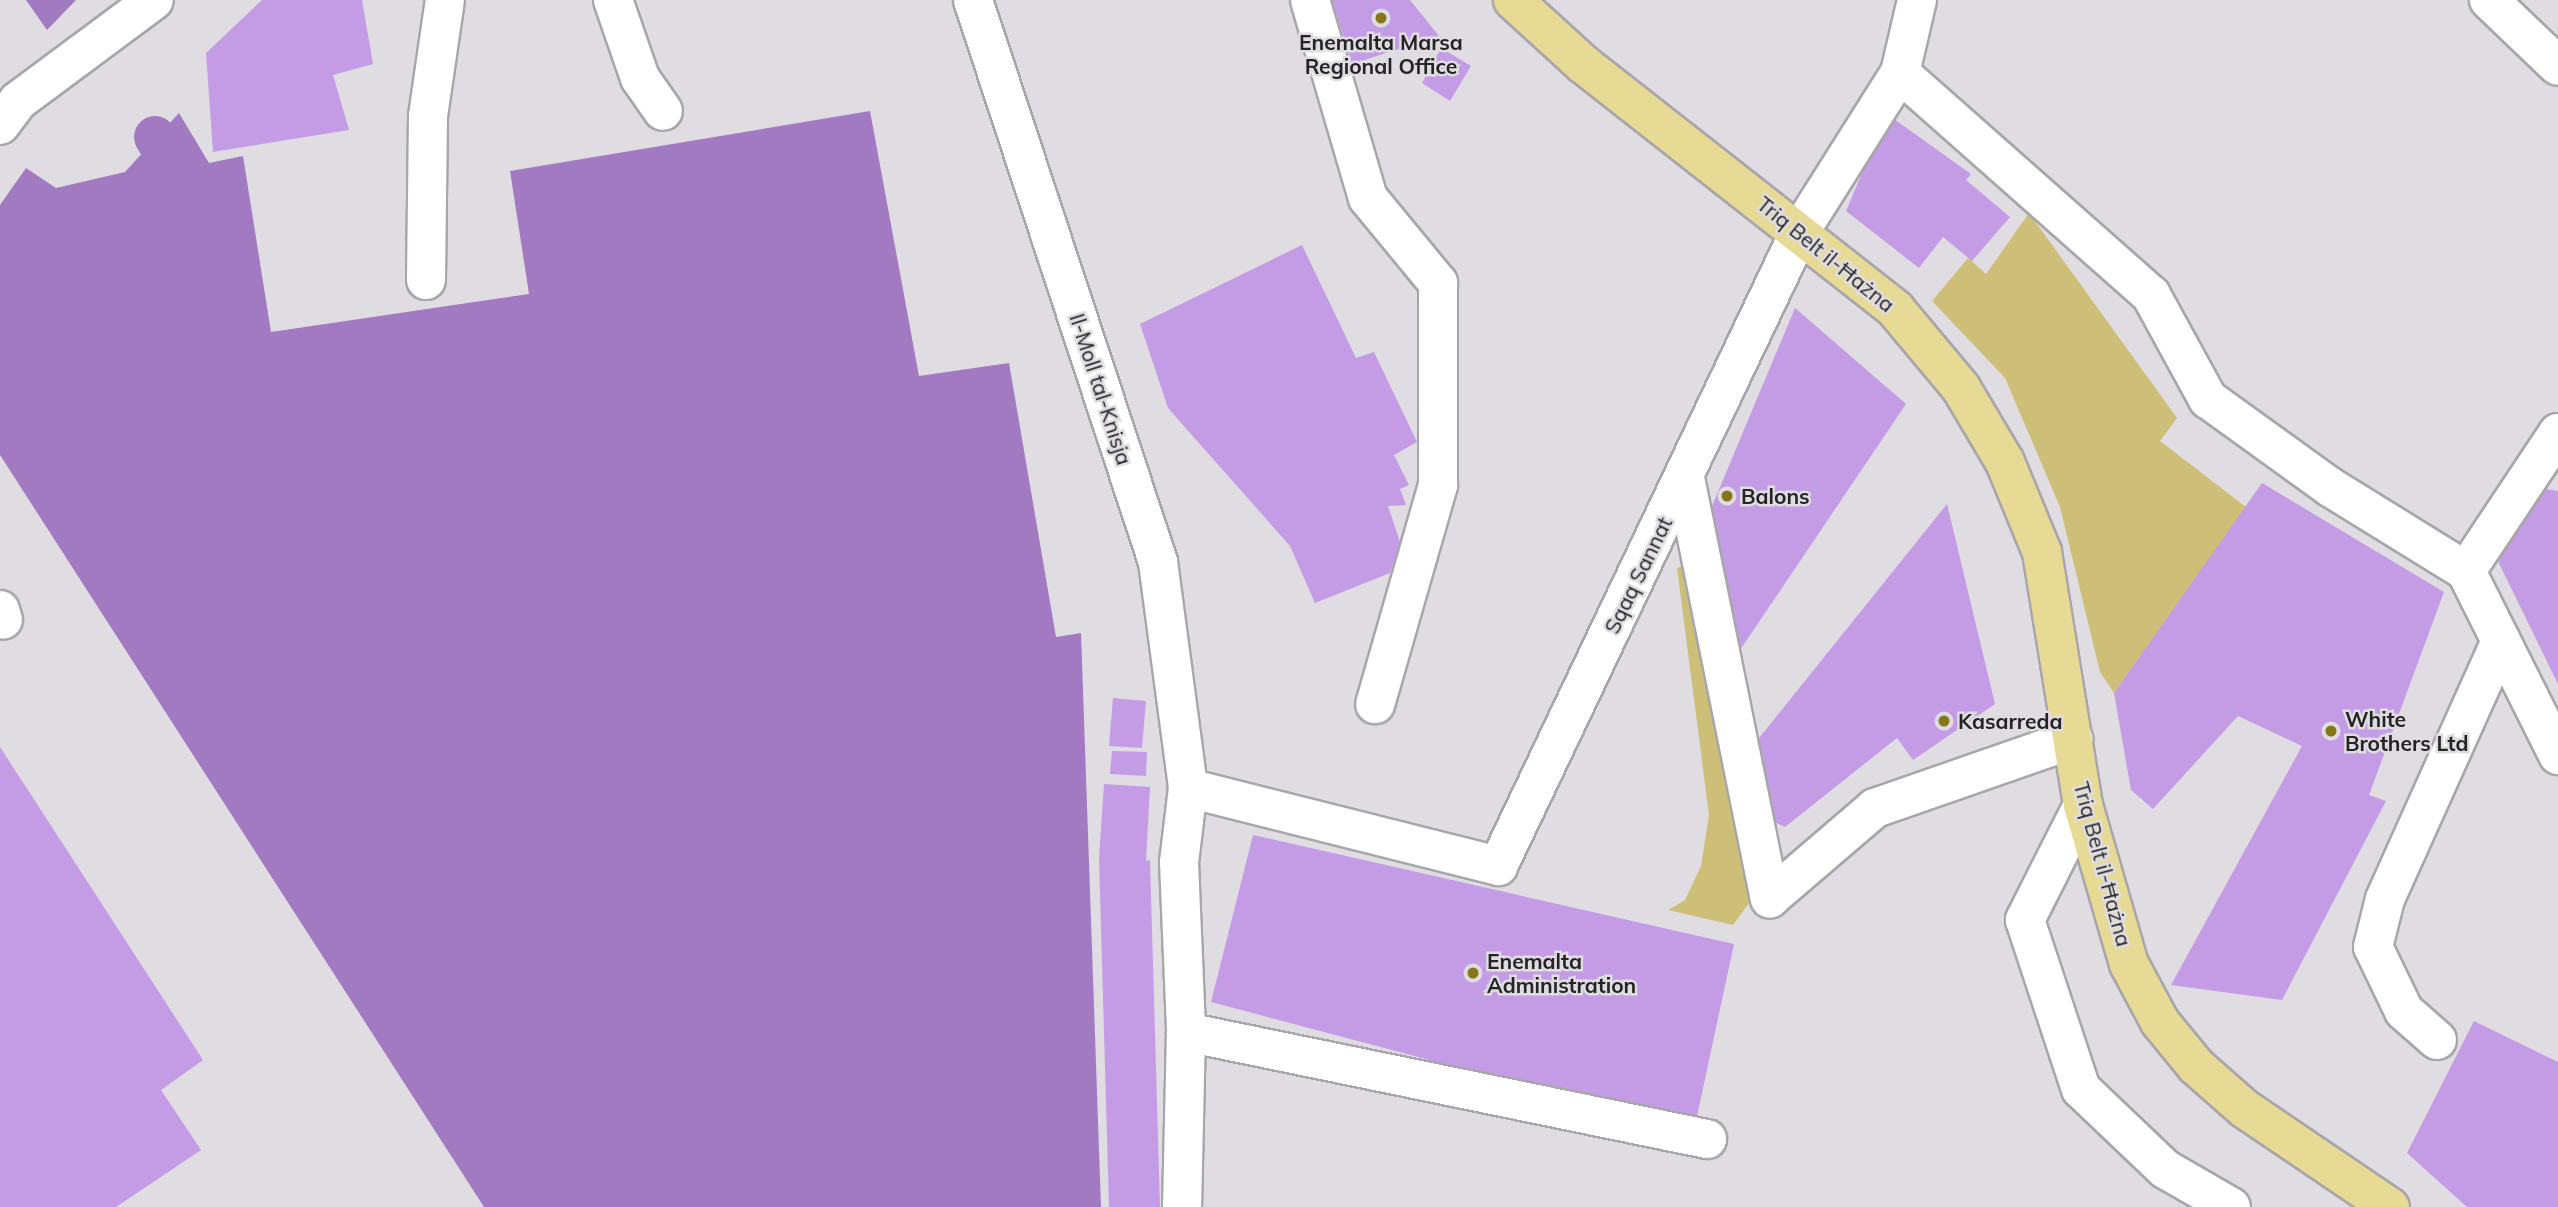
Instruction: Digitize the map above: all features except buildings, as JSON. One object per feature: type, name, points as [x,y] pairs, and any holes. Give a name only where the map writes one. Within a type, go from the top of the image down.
[{"type":"main road","name":"Triq Belt il-Ħażna","points":[[1513,0],[1583,64],[1800,231],[1895,309],[1961,387],[2005,462],[2042,552],[2083,805],[2129,964],[2160,1023],[2196,1066],[2245,1109],[2390,1207]]},
{"type":"street","points":[[0,125],[18,101],[154,0]]},
{"type":"street","points":[[426,280],[428,116],[445,0]]},
{"type":"street","points":[[613,0],[640,78],[663,111]]},
{"type":"street","name":"Il-Moll tal-Knisja","points":[[973,0],[1158,562],[1188,788],[1179,862],[1186,1032],[1182,1207]]},
{"type":"street","points":[[1310,0],[1368,198],[1438,283],[1438,485],[1375,704]]},
{"type":"street","name":"Sqaq Sannat","points":[[1188,788],[1498,866],[1685,478],[1800,231],[1900,73],[1917,0]]},
{"type":"street","points":[[2488,0],[2558,66]]},
{"type":"street","points":[[1900,73],[2151,295],[2208,399],[2330,487],[2466,571],[2558,755]]},
{"type":"street","points":[[2466,571],[2558,433]]},
{"type":"street","points":[[1685,478],[1770,898],[1875,808],[2073,740]]},
{"type":"street","points":[[2437,1040],[2404,1011],[2373,947],[2385,899],[2501,641]]},
{"type":"street","points":[[2083,805],[2025,920],[2081,1090],[2165,1169],[2231,1207]]},
{"type":"street","points":[[1186,1032],[1707,1139]]},
{"type":"shaded area","points":[[26,0],[76,0],[47,30]]},
{"type":"shaded area","points":[[870,111],[919,376],[1009,363],[1056,637],[1081,633],[1101,1207],[484,1207],[0,455],[0,205],[26,168],[56,188],[125,172],[179,113],[209,163],[243,156],[271,332],[529,294],[510,171]]},
{"type":"shaded area","points":[[2029,213],[2177,418],[2160,441],[2246,507],[2114,693],[2100,672],[2060,507],[2005,378],[1932,301],[1968,258],[1986,274]]},
{"type":"shaded area","points":[[1695,561],[1755,895],[1733,925],[1668,910],[1685,900],[1701,866],[1709,815],[1677,568]]},
{"type":"waterway","points":[[155,137],[158,142]]},
{"type":"place","name":"Enemalta Marsa Regional Office","points":[[1381,18]]},
{"type":"place","name":"Balons","points":[[1727,496]]},
{"type":"place","name":"Kasarreda","points":[[1944,721]]},
{"type":"place","name":"White Brothers Ltd","points":[[2331,731]]},
{"type":"place","name":"Enemalta Administration","points":[[1473,973]]}]
